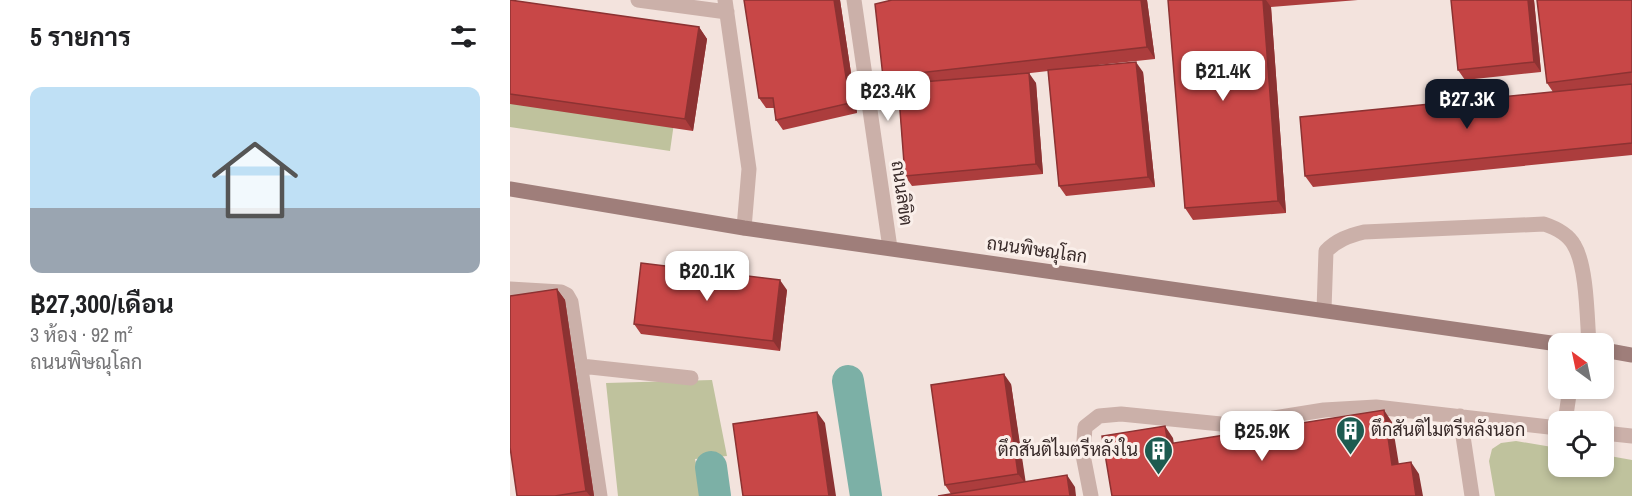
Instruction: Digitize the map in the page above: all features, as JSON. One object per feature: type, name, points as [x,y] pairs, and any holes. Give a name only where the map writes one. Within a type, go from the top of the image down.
[{"type":"main road","name":"ถนนพิษณุโลก","points":[[510,189],[744,228],[1548,343]]},
{"type":"main road","points":[[1614,352],[1632,355]]},
{"type":"street","points":[[638,0],[726,6],[749,169],[744,228]]},
{"type":"street","name":"ถนนลิขิต","points":[[854,0],[890,248]]},
{"type":"street","points":[[1324,310],[1326,251],[1335,242],[1345,237],[1364,232],[1544,224],[1557,228],[1574,245],[1582,267],[1588,333]]},
{"type":"street","points":[[510,289],[561,292],[567,295],[571,302],[600,496]]},
{"type":"street","points":[[581,366],[691,378]]},
{"type":"street","points":[[1091,496],[1083,454],[1085,427],[1099,416],[1121,414],[1231,425],[1324,410],[1376,407],[1548,427]]},
{"type":"street","points":[[1460,416],[1472,496]]},
{"type":"street","points":[[1614,434],[1632,436]]},
{"type":"green space","points":[[510,93],[675,116],[670,151],[510,127]]},
{"type":"green space","points":[[712,380],[727,456],[695,459],[702,496],[618,496],[606,383]]},
{"type":"green space","points":[[1516,441],[1548,446],[1548,477],[1614,477],[1614,457],[1632,460],[1632,496],[1495,496],[1489,461],[1492,449],[1501,443]]},
{"type":"building","points":[[510,0],[699,27],[685,119],[510,94]]},
{"type":"building","points":[[744,0],[834,0],[850,103],[776,120],[773,98],[759,98]]},
{"type":"building","points":[[892,0],[1141,0],[1147,47],[883,77],[875,4]]},
{"type":"building","points":[[1168,0],[1263,0],[1278,201],[1185,208]]},
{"type":"building","points":[[1451,0],[1528,0],[1534,62],[1458,70]]},
{"type":"building","points":[[1537,0],[1632,0],[1632,72],[1547,83]]},
{"type":"building","points":[[1136,62],[1148,177],[1059,186],[1048,70]]},
{"type":"building","points":[[1029,73],[1036,164],[905,176],[898,84]]},
{"type":"building","points":[[1632,84],[1632,143],[1305,176],[1300,117]]},
{"type":"building","points":[[641,263],[780,280],[773,341],[634,324]]},
{"type":"building","points":[[557,289],[586,491],[555,496],[517,496],[510,447],[510,296]]},
{"type":"building","points":[[1004,374],[1018,474],[945,485],[931,385]]},
{"type":"building","points":[[1384,410],[1392,465],[1411,462],[1416,496],[1112,496],[1102,436],[1165,426],[1168,444]]},
{"type":"building","points":[[817,412],[829,496],[743,496],[733,424]]},
{"type":"building","points":[[1067,475],[1070,496],[938,496]]},
{"type":"waterway","points":[[848,381],[866,496]]},
{"type":"waterway","points":[[711,467],[715,496]]},
{"type":"place","name":"ตึกสันติไมตรีหลังนอก","points":[[1350,456]]},
{"type":"place","name":"ตึกสันติไมตรีหลังใน","points":[[1159,476]]}]
